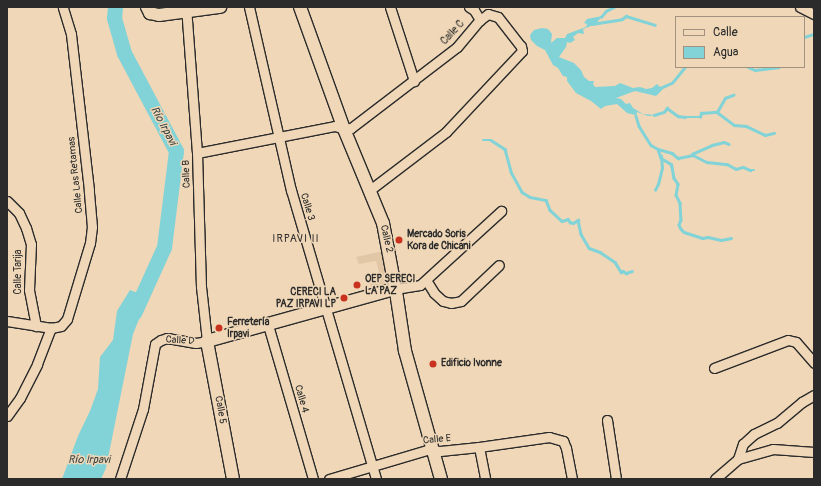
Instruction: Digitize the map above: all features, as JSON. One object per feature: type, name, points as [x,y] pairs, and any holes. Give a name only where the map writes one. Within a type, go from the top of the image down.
[{"type":"main road","points":[[147,7],[150,13],[159,15],[186,9],[220,7]]},
{"type":"main road","name":"Calle 2","points":[[303,7],[344,129],[370,190],[386,237],[405,351],[441,479]]},
{"type":"main road","name":"Calle D","points":[[207,341],[395,289]]},
{"type":"main road","name":"Calle 5","points":[[207,341],[233,479]]},
{"type":"street","name":"Calle Las Retamas","points":[[51,328],[61,326],[67,319],[90,243],[92,227],[71,34],[63,7]]},
{"type":"street","name":"Calle 3","points":[[249,7],[291,190],[376,479]]},
{"type":"street","points":[[390,7],[414,81]]},
{"type":"street","points":[[469,7],[474,10],[480,20]]},
{"type":"street","points":[[800,7],[814,14]]},
{"type":"street","name":"Calle B","points":[[186,9],[197,153],[201,287],[207,341]]},
{"type":"street","name":"Calle C","points":[[197,153],[335,126],[344,129],[351,128],[457,47],[480,20],[488,14],[498,17],[521,46],[522,51],[446,132],[370,190]]},
{"type":"street","name":"Calle Tarija","points":[[7,202],[19,213],[26,228],[30,244],[29,290],[36,326]]},
{"type":"street","name":"Calle D","points":[[395,289],[420,285],[501,211]]},
{"type":"street","points":[[426,280],[434,293],[443,301],[460,301],[499,265]]},
{"type":"street","points":[[7,321],[51,328],[20,398],[7,416]]},
{"type":"street","name":"Calle 4","points":[[268,325],[313,479]]},
{"type":"street","name":"Calle D","points":[[120,479],[143,409],[156,344],[161,340],[168,338],[196,343],[207,341]]},
{"type":"street","points":[[714,368],[788,340],[796,342],[814,363]]},
{"type":"street","points":[[738,459],[743,444],[754,434],[777,423],[802,402],[814,395]]},
{"type":"street","points":[[607,420],[616,479]]},
{"type":"street","name":"Calle E","points":[[329,479],[427,450],[433,451],[479,447],[549,437],[562,441],[566,448],[572,479]]},
{"type":"street","points":[[479,447],[485,479]]},
{"type":"street","points":[[715,479],[738,459],[773,449],[814,452]]},
{"type":"shaded area","points":[[383,251],[390,280],[387,284],[371,287],[369,279],[377,277],[376,274],[379,272],[376,261],[359,264],[356,257]]},
{"type":"water","points":[[602,16],[596,24],[583,29],[584,34],[578,33],[573,37],[575,40],[570,43],[567,42],[566,47],[559,57],[574,63],[581,70],[584,77],[589,81],[594,81],[593,84],[595,87],[615,86],[620,83],[633,88],[640,87],[646,89],[652,88],[657,84],[660,87],[674,81],[672,85],[663,89],[656,96],[635,91],[616,98],[621,99],[626,104],[630,103],[633,108],[643,114],[657,115],[648,116],[637,112],[636,118],[635,115],[627,113],[617,104],[605,106],[601,109],[591,101],[576,93],[567,81],[567,77],[563,76],[558,68],[553,65],[545,50],[537,46],[531,40],[530,35],[534,30],[542,28],[548,29],[552,34],[551,43],[557,38],[565,38],[567,34],[586,27],[587,24],[584,23],[587,19]]},
{"type":"water","name":"Río Irpavi","points":[[130,290],[148,297],[133,334],[106,468],[101,479],[62,479],[98,389],[100,357],[113,340],[117,311]]},
{"type":"waterway","name":"Río Irpavi","points":[[115,7],[114,18],[124,53],[176,151],[164,247],[134,313]]},
{"type":"waterway","points":[[601,17],[606,11],[614,7]]},
{"type":"waterway","points":[[592,24],[622,19],[626,16],[655,25]]},
{"type":"waterway","points":[[805,37],[814,34]]},
{"type":"waterway","points":[[672,83],[684,68]]},
{"type":"waterway","points":[[750,68],[755,70],[771,68]]},
{"type":"waterway","points":[[717,112],[725,98],[733,95]]},
{"type":"waterway","points":[[654,115],[664,112],[667,108],[678,116],[685,117],[700,117],[701,113],[717,112],[734,125],[746,126],[765,135],[774,133]]},
{"type":"waterway","points":[[636,116],[639,126],[651,145],[658,149],[661,158],[671,164],[674,178],[678,184],[676,195],[680,203],[681,220],[679,225],[681,229],[684,232],[702,238],[708,237],[721,240],[731,238]]},
{"type":"waterway","points":[[483,140],[491,140],[505,149],[511,172],[522,192],[530,197],[546,200],[550,210],[562,221],[568,219],[573,223],[578,220],[581,234],[589,248],[600,252],[615,262],[621,272],[623,271],[626,273],[632,271]]},
{"type":"waterway","points":[[692,154],[712,145],[724,142],[729,144]]},
{"type":"waterway","points":[[658,149],[672,153],[678,158],[693,155],[707,162],[727,164],[736,169],[743,167],[754,170]]},
{"type":"waterway","points":[[655,190],[662,168],[661,156]]},
{"type":"place","name":"Mercado Soris Kora de Chicani","points":[[399,240]]},
{"type":"place","name":"OEP SERECI LA PAZ","points":[[357,285]]},
{"type":"place","name":"CERECI LA PAZ IRPAVI LP","points":[[344,298]]},
{"type":"place","name":"Ferretería Irpavi","points":[[219,328]]},
{"type":"place","name":"Edificio Ivonne","points":[[433,364]]},
{"type":"district","name":"IRPAVI II","points":[[296,239]]}]
